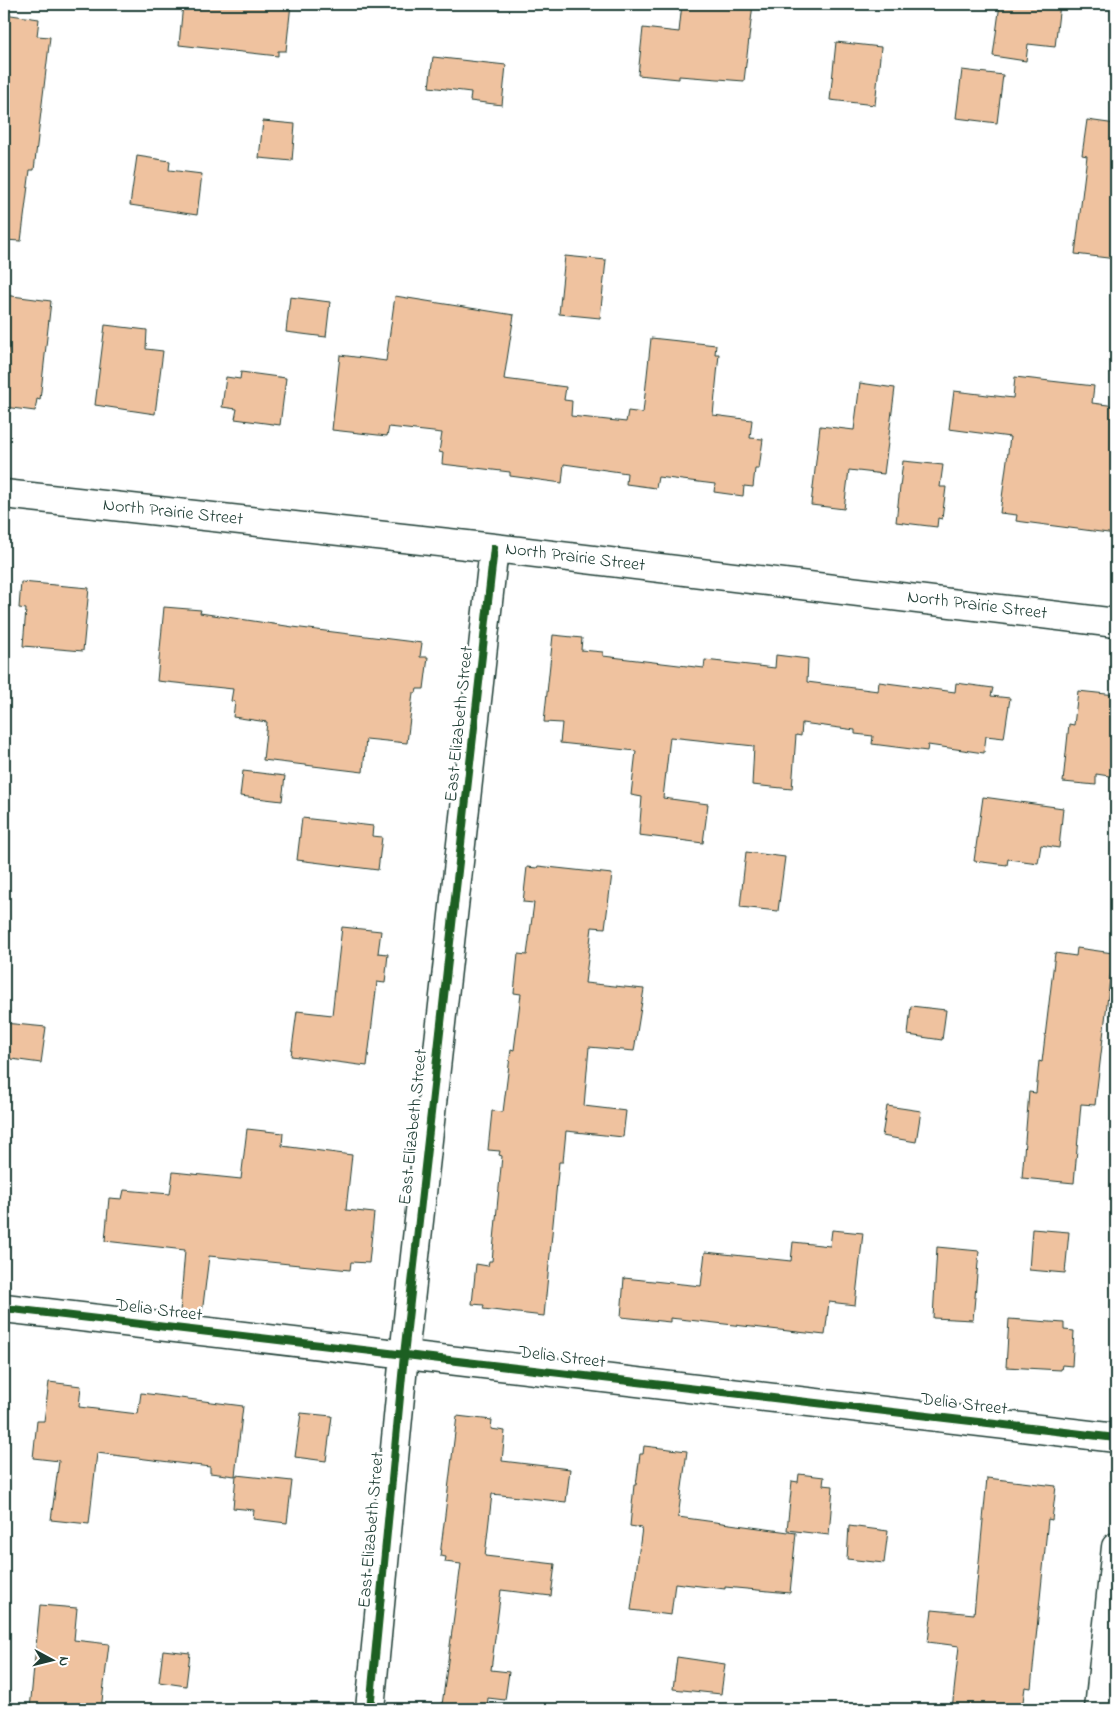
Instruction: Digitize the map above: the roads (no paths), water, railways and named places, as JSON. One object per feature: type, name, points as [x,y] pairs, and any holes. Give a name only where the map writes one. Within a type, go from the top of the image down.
[{"type":"street","name":"North Prairie Street","points":[[4,494],[494,548],[1116,623]]},
{"type":"street","name":"East Elizabeth Street","points":[[370,1709],[404,1355],[494,548]]},
{"type":"street","name":"Delia Street","points":[[4,1308],[1116,1438]]},
{"type":"street","points":[[1098,1709],[1116,1547]]}]
